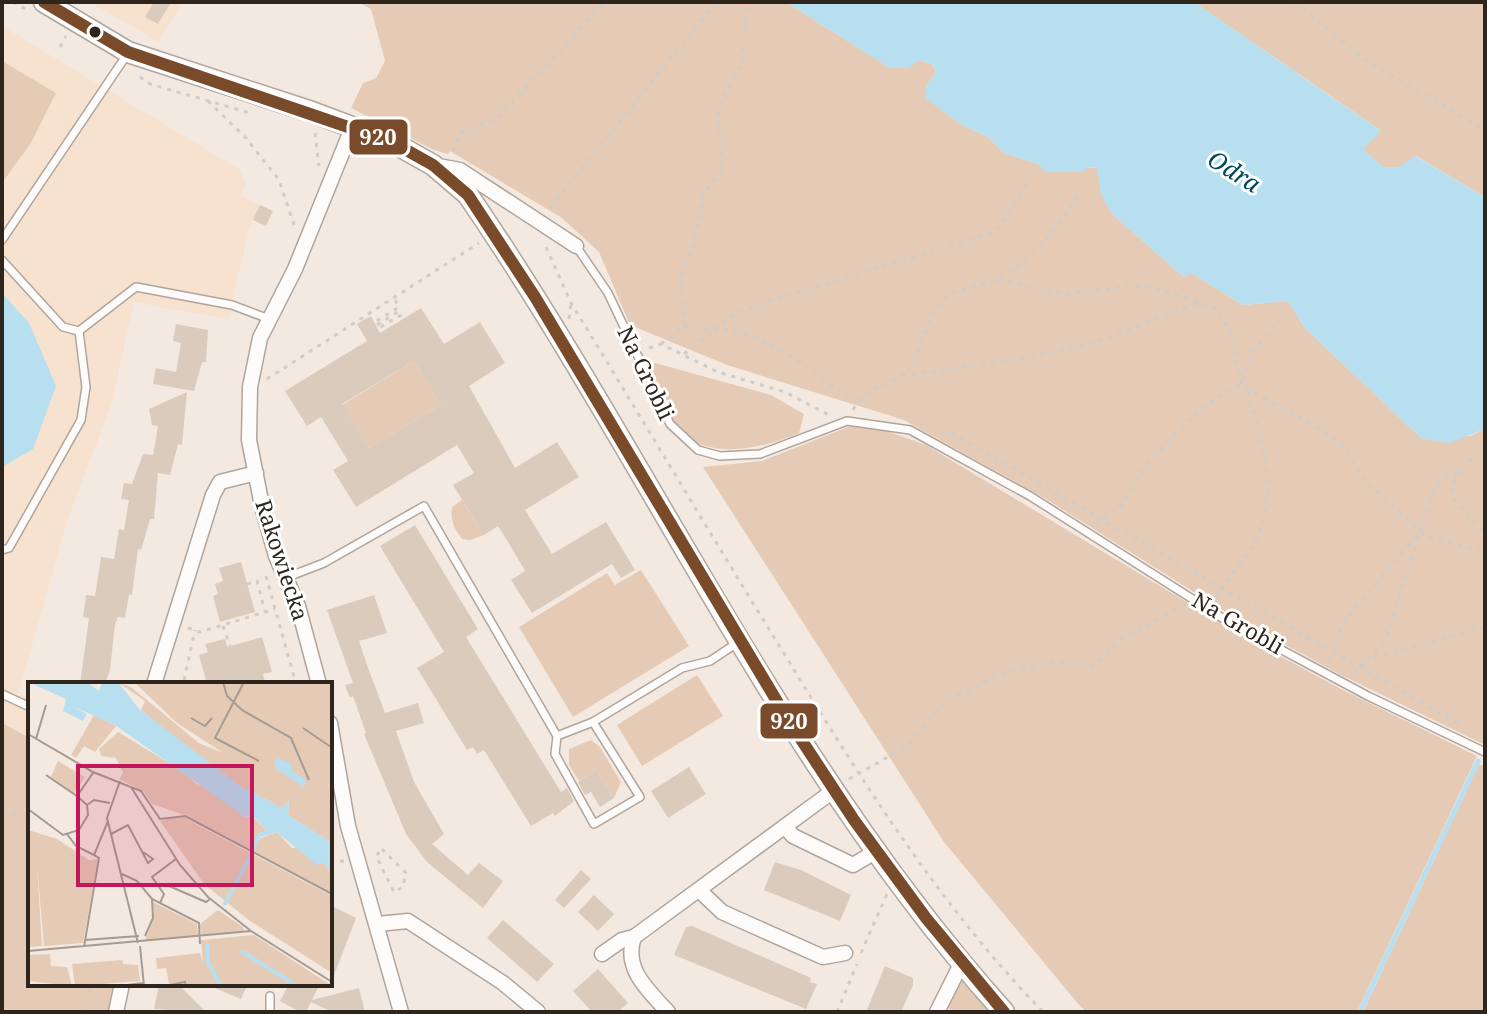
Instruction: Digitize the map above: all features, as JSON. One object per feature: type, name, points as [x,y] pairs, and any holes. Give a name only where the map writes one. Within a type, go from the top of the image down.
[{"type":"street","name":"Na Grobli","points":[[44,2],[128,52],[353,126],[442,166],[547,217],[576,246]]},
{"type":"street","name":"Rakowiecka","points":[[318,682],[298,606],[285,578],[249,440],[260,381],[260,338],[295,269],[353,126]]},
{"type":"street","points":[[442,166],[468,195],[494,233],[833,791],[898,884],[961,964],[1004,1012]]},
{"type":"street","points":[[155,682],[213,495],[220,482],[256,473]]},
{"type":"street","points":[[332,734],[348,826],[401,1012]]},
{"type":"street","points":[[602,954],[622,940],[634,937],[700,891],[833,791]]},
{"type":"street","points":[[785,827],[793,836],[853,865],[860,865],[875,852]]},
{"type":"street","points":[[700,891],[722,912],[823,957],[845,953]]},
{"type":"street","points":[[378,924],[408,921],[503,983],[538,1012]]},
{"type":"street","points":[[634,937],[631,958],[635,973],[668,1012]]},
{"type":"street","points":[[937,1012],[961,964]]},
{"type":"street","points":[[116,1012],[122,986]]},
{"type":"lane","points":[[2,240],[128,52]]},
{"type":"lane","name":"Na Grobli","points":[[576,246],[608,293],[670,424],[679,436],[706,453],[760,454],[847,421],[888,425],[927,439],[1085,530],[1211,610],[1342,681],[1485,752]]},
{"type":"lane","points":[[2,260],[63,327],[79,331]]},
{"type":"lane","points":[[79,331],[136,287],[232,305],[269,319]]},
{"type":"lane","points":[[2,550],[9,548],[81,420],[86,387],[79,331]]},
{"type":"lane","points":[[285,578],[324,563],[424,506],[557,736],[555,754],[594,824],[640,797],[593,722]]},
{"type":"lane","points":[[557,736],[593,722],[682,668],[710,661],[741,640]]},
{"type":"lane","points":[[2,694],[28,706]]},
{"type":"lane","points":[[270,996],[270,1012]]},
{"type":"path","points":[[442,166],[461,133],[499,117],[604,2]]},
{"type":"path","points":[[716,2],[547,217],[542,235],[563,291],[857,773],[919,864],[1043,1012]]},
{"type":"path","points":[[1295,2],[1365,60],[1485,130]]},
{"type":"path","points":[[684,326],[681,277],[694,244],[704,194],[722,170],[718,108],[742,62],[747,8]]},
{"type":"path","points":[[60,47],[70,31]]},
{"type":"path","points":[[150,84],[261,116]]},
{"type":"path","points":[[208,101],[246,138],[279,180],[296,231]]},
{"type":"path","points":[[315,133],[319,171]]},
{"type":"path","points":[[684,354],[714,329],[759,304],[995,232],[1027,183]]},
{"type":"path","points":[[902,376],[915,359],[928,320],[944,299],[998,279],[1050,237],[1081,191]]},
{"type":"path","points":[[260,381],[269,379],[322,341],[395,299],[494,233]]},
{"type":"path","points":[[998,279],[1064,294],[1131,286],[1159,289],[1217,309],[1229,329],[1242,384],[1247,389],[1319,428],[1342,445],[1365,481],[1420,531],[1431,538],[1485,551]]},
{"type":"path","points":[[364,320],[373,334],[401,315],[399,311],[377,325],[375,322],[399,307],[395,299]]},
{"type":"path","points":[[661,344],[718,372],[785,392],[815,410],[847,421],[867,390],[902,376],[1024,358],[1094,343],[1202,302]]},
{"type":"path","points":[[1085,530],[1120,507],[1143,469],[1180,428],[1217,397],[1242,384],[1254,348],[1281,321]]},
{"type":"path","points":[[635,354],[661,344],[684,326],[736,332],[769,346],[857,403]]},
{"type":"path","points":[[1211,610],[1221,589],[1258,537],[1265,508],[1267,481],[1262,444],[1247,389]]},
{"type":"path","points":[[927,439],[948,431],[1466,728]]},
{"type":"path","points":[[1485,444],[1453,483],[1453,498],[1485,534]]},
{"type":"path","points":[[1342,681],[1374,657],[1395,618],[1434,489],[1446,477],[1461,471]]},
{"type":"path","points":[[1326,672],[1343,623],[1420,531]]},
{"type":"path","points":[[247,584],[257,581],[265,611]]},
{"type":"path","points":[[857,773],[909,745],[950,696],[972,691],[990,678],[1050,662],[1094,665],[1122,639],[1193,598]]},
{"type":"path","points":[[180,626],[200,632],[275,609]]},
{"type":"path","points":[[223,626],[230,646]]},
{"type":"path","points":[[1374,657],[1485,627]]},
{"type":"path","points":[[184,680],[195,630]]},
{"type":"path","points":[[2,811],[28,817]]},
{"type":"path","points":[[382,849],[406,873],[403,887],[394,892],[376,856],[382,849]]},
{"type":"path","points":[[332,862],[344,861]]},
{"type":"path","points":[[837,1012],[889,891],[898,884]]},
{"type":"path","points":[[86,1012],[91,986]]},
{"type":"shaded area","points":[[89,2],[182,2],[159,42]]},
{"type":"shaded area","points":[[358,2],[786,2],[890,68],[918,60],[932,64],[936,71],[926,88],[926,98],[962,125],[988,137],[1004,153],[1038,164],[1097,168],[1113,215],[1184,277],[1191,273],[1243,305],[1288,301],[1304,327],[1422,439],[1470,436],[1485,429],[1485,745],[1339,674],[1224,611],[1046,499],[904,420],[727,365],[630,325],[599,252],[562,218],[450,151],[448,154],[434,150],[351,108],[363,83],[376,78],[385,61],[371,9]]},
{"type":"shaded area","points":[[1194,2],[1485,2],[1485,197],[1416,156],[1398,168],[1383,167],[1362,149],[1380,130]]},
{"type":"shaded area","points":[[2,26],[240,170],[246,185],[241,195],[260,205],[249,230],[228,319],[134,302],[111,405],[67,521],[18,695],[28,697],[28,737],[2,723]]},
{"type":"shaded area","points":[[2,61],[56,93],[31,143],[2,183]]},
{"type":"shaded area","points":[[414,361],[441,405],[369,448],[342,405]]},
{"type":"shaded area","points":[[655,363],[771,395],[804,414],[799,433],[771,443],[739,449],[723,449],[693,441],[676,425],[668,411],[650,371]]},
{"type":"shaded area","points":[[848,427],[875,427],[926,445],[1238,633],[1339,688],[1477,756],[1357,1012],[1087,1012],[1079,1005],[944,842],[703,467],[762,461]]},
{"type":"shaded area","points":[[462,500],[484,535],[470,540],[462,539],[457,532],[452,520],[452,507]]},
{"type":"shaded area","points":[[641,570],[689,646],[573,717],[519,627],[607,573],[615,585]]},
{"type":"shaded area","points":[[697,675],[723,716],[642,766],[617,725]]},
{"type":"shaded area","points":[[2,723],[28,737],[28,986],[115,986],[110,1012],[2,1012]]},
{"type":"shaded area","points":[[591,740],[600,747],[621,782],[614,798],[596,770],[579,781],[569,765],[569,749]]},
{"type":"shaded area","points":[[1479,764],[1485,767],[1485,1012],[1363,1012]]},
{"type":"shaded area","points":[[966,980],[994,1012],[954,1012],[948,1008],[960,981]]},
{"type":"water","name":"Odra","points":[[786,2],[1194,2],[1381,131],[1363,149],[1383,167],[1398,168],[1415,156],[1485,197],[1485,429],[1450,443],[1422,439],[1304,327],[1288,301],[1243,305],[1191,273],[1184,277],[1113,215],[1101,195],[1097,168],[1088,167],[1083,172],[1045,172],[1038,164],[1004,153],[988,137],[962,125],[925,98],[926,88],[936,71],[932,64],[918,60],[909,68],[890,68]]},
{"type":"water","points":[[2,293],[29,323],[56,386],[33,449],[2,467]]},
{"type":"building","points":[[154,2],[171,2],[158,24],[145,17]]},
{"type":"building","points":[[260,205],[273,211],[266,226],[253,220]]},
{"type":"building","points":[[421,308],[444,344],[480,322],[505,363],[469,386],[515,468],[557,442],[579,477],[525,510],[552,554],[606,522],[635,570],[621,578],[612,564],[532,613],[511,580],[525,571],[508,542],[498,526],[484,535],[453,485],[474,473],[457,445],[356,507],[333,470],[348,461],[321,417],[307,426],[285,391],[367,341],[357,324],[371,316],[380,333]],"holes":[[[414,361],[441,405],[369,448],[342,404]]]},
{"type":"building","points":[[176,324],[208,330],[206,362],[202,362],[194,391],[153,384],[156,368],[176,372],[181,343],[173,341]]},
{"type":"building","points":[[187,392],[182,445],[178,444],[170,475],[158,473],[154,519],[150,519],[141,550],[138,549],[132,595],[129,594],[125,618],[118,617],[115,624],[106,682],[80,682],[89,618],[83,617],[86,595],[95,596],[101,557],[114,559],[119,529],[124,530],[129,500],[121,499],[124,483],[132,484],[143,454],[153,455],[158,426],[152,425],[149,409]]},
{"type":"building","points":[[415,525],[478,629],[466,637],[561,792],[567,788],[574,801],[555,816],[553,813],[531,826],[484,750],[477,754],[473,747],[467,750],[417,668],[444,652],[380,546]]},
{"type":"building","points":[[241,562],[255,612],[220,622],[213,596],[218,594],[215,584],[223,581],[219,568]]},
{"type":"building","points":[[374,595],[387,633],[359,641],[367,665],[385,713],[418,703],[424,723],[396,731],[414,782],[444,834],[432,844],[468,875],[479,863],[503,881],[483,908],[427,862],[406,834],[364,734],[353,696],[350,698],[345,685],[353,683],[327,610]]},
{"type":"building","points":[[262,637],[272,672],[263,674],[265,682],[206,682],[199,655],[208,652],[205,644],[225,639],[227,647]]},
{"type":"building","points":[[689,767],[706,794],[668,818],[651,791]]},
{"type":"building","points":[[596,770],[614,798],[600,807],[591,792],[585,795],[578,782]]},
{"type":"building","points":[[775,862],[801,870],[851,895],[840,921],[764,890]]},
{"type":"building","points":[[581,870],[591,879],[564,908],[555,900]]},
{"type":"building","points":[[594,895],[614,914],[598,931],[578,912]]},
{"type":"building","points":[[332,906],[356,918],[332,980]]},
{"type":"building","points":[[503,920],[554,964],[537,982],[487,938]]},
{"type":"building","points":[[692,926],[811,978],[810,982],[817,984],[806,1009],[674,955],[686,927]]},
{"type":"building","points":[[885,966],[913,978],[913,985],[901,1012],[866,1012]]},
{"type":"building","points":[[598,969],[628,1003],[618,1012],[592,1012],[573,991]]},
{"type":"building","points":[[159,986],[180,986],[206,1012],[154,1009]]},
{"type":"building","points":[[210,986],[247,986],[241,999]]},
{"type":"building","points":[[288,986],[319,986],[312,1000],[359,988],[365,1012],[332,1012],[311,1002],[306,1012],[300,1012],[280,1001]]},
{"type":"waterway","points":[[1360,1012],[1478,761]]},
{"type":"transit line","name":"920","points":[[44,2],[128,52],[392,142],[433,165],[468,195],[535,297],[787,718],[854,820],[926,918],[1004,1012]]}]
